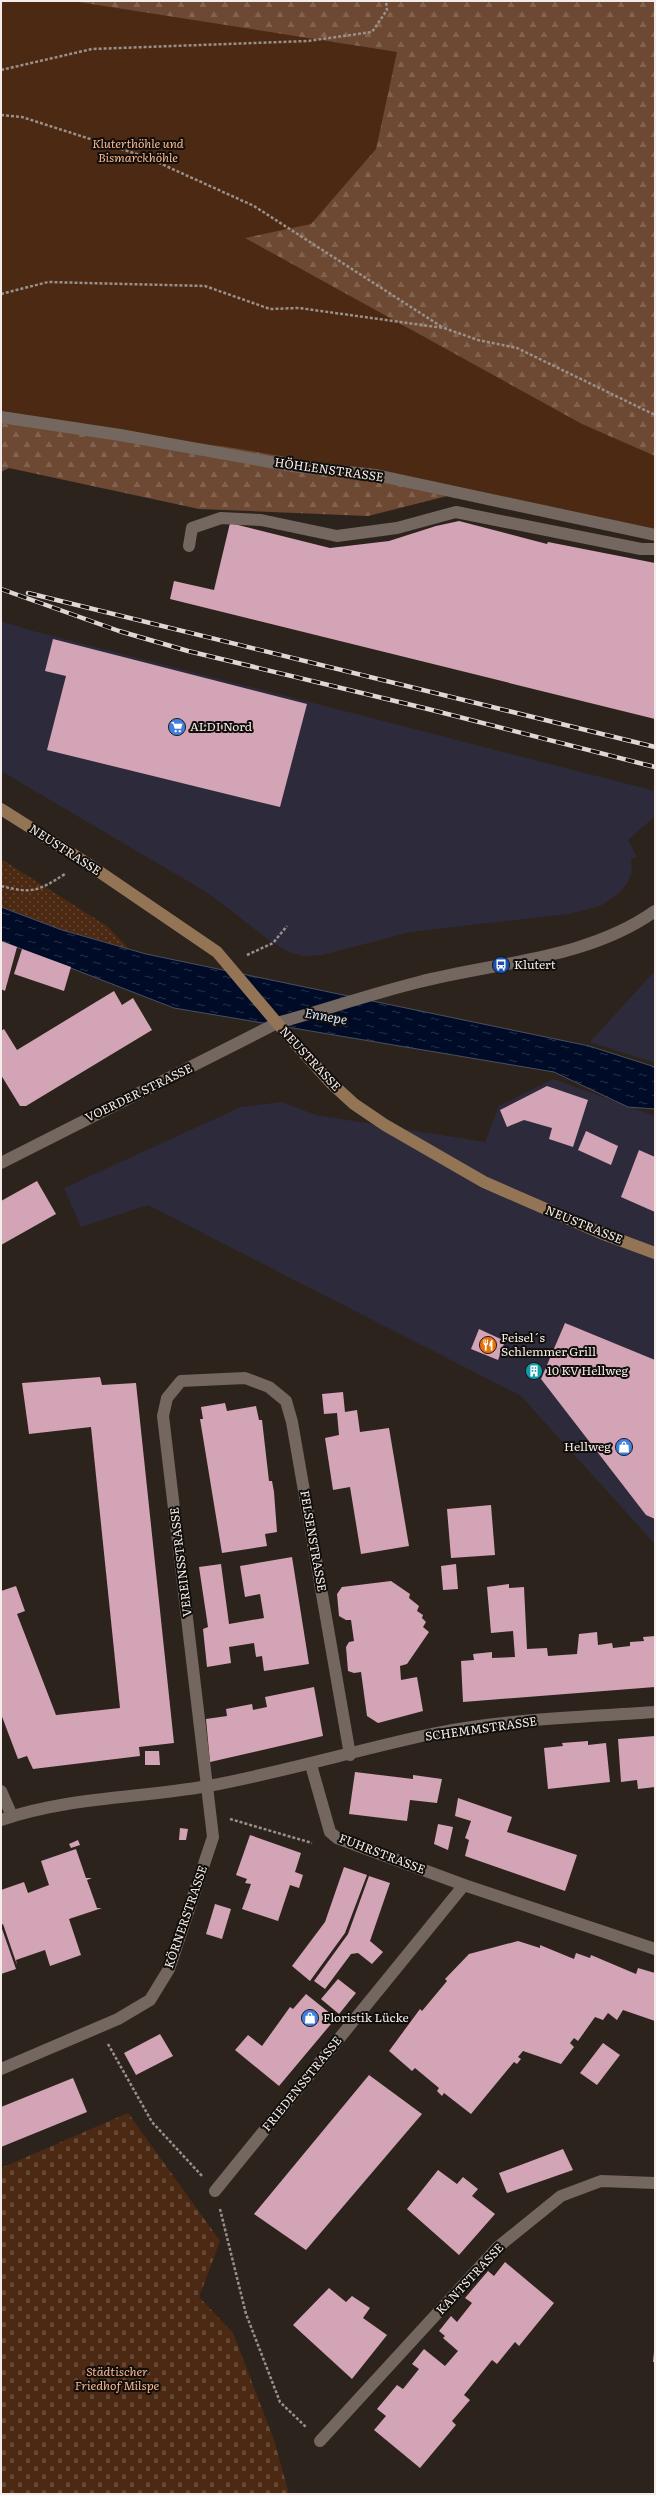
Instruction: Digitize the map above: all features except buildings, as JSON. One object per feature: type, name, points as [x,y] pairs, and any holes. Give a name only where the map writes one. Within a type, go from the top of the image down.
[{"type":"main road","name":"NEUSTRASSE","points":[[1,809],[84,862],[217,952],[330,1083],[354,1104],[385,1125],[484,1182],[601,1233],[655,1253]]},
{"type":"street","name":"HÖHLENSTRASSE","points":[[1,417],[120,435],[292,466],[376,475],[655,536]]},
{"type":"street","points":[[189,546],[192,528],[222,518],[261,520],[337,536],[397,528],[456,512],[641,549],[655,549]]},
{"type":"street","name":"VOERDER STRASSE","points":[[1,1163],[277,1023],[419,982],[535,958],[585,944],[635,926],[655,911]]},
{"type":"street","name":"FELSENSTRASSE","points":[[219,1377],[245,1378],[269,1387],[286,1401],[292,1422],[350,1755]]},
{"type":"street","name":"VEREINSSTRASSE","points":[[208,1786],[163,1416],[166,1398],[181,1381],[219,1377]]},
{"type":"street","name":"SCHEMMSTRASSE","points":[[311,1765],[437,1733],[543,1720],[655,1712]]},
{"type":"street","points":[[1,1791],[6,1818],[65,1805],[208,1786],[311,1765]]},
{"type":"street","name":"FUHRSTRASSE","points":[[311,1765],[330,1832],[337,1838],[464,1885],[655,1949]]},
{"type":"street","name":"KÖRNERSTRASSE","points":[[1,2069],[99,2028],[150,2000],[169,1969],[214,1837],[208,1786]]},
{"type":"street","name":"FRIEDENSSTRASSE","points":[[215,2191],[464,1885]]},
{"type":"street","name":"KANTSTRASSE","points":[[320,2441],[498,2247],[561,2196],[601,2181],[655,2183]]},
{"type":"path","points":[[1,70],[92,49],[308,41],[372,32],[388,10],[386,1]]},
{"type":"path","points":[[1,115],[22,117],[146,157],[254,206],[444,328]]},
{"type":"path","points":[[1,294],[48,282],[205,286],[270,309],[299,308],[444,328],[478,340],[517,348],[655,415]]},
{"type":"path","points":[[1,886],[20,891],[39,890],[84,862]]},
{"type":"path","points":[[228,964],[273,943],[287,926]]},
{"type":"path","points":[[211,1814],[312,1843],[337,1838]]},
{"type":"path","points":[[99,2028],[152,2122],[215,2191],[246,2314],[280,2402],[320,2441]]},
{"type":"shaded area","points":[[1,621],[29,630],[655,791],[655,816],[628,840],[637,857],[631,859],[632,873],[626,885],[618,894],[600,906],[568,914],[410,932],[323,955],[304,956],[291,953],[273,943],[208,893],[1,771]]},
{"type":"shaded area","points":[[655,971],[655,1063],[590,1042]]},
{"type":"shaded area","points":[[553,1079],[655,1116],[655,1544],[521,1396],[148,1205],[81,1227],[64,1188],[241,1107],[281,1102],[316,1115],[485,1142],[499,1106]]},
{"type":"green space","points":[[1,1],[655,1],[655,527],[487,486],[368,516],[199,509],[9,468],[1,472]]},
{"type":"green space","name":"Kluterthöhle und Bismarckhöhle","points":[[1,1],[72,1],[397,52],[376,149],[311,224],[245,238],[582,424],[655,456],[655,535],[366,471],[234,448],[1,417]]},
{"type":"green space","points":[[1,859],[107,926],[129,949],[62,930],[1,907]]},
{"type":"green space","name":"Städtischer Friedhof Milspe","points":[[128,2113],[220,2241],[199,2297],[233,2333],[274,2440],[289,2494],[1,2494],[1,2168]]},
{"type":"water","name":"Ennepe","points":[[1,907],[62,930],[146,954],[589,1046],[655,1067],[655,1109],[628,1107],[554,1072],[174,1008],[1,941]]},
{"type":"railway","points":[[1,589],[119,631],[188,651],[424,708],[655,767]]},
{"type":"railway","points":[[28,593],[655,747]]},
{"type":"place","name":"ALDI Nord","points":[[177,727]]},
{"type":"place","name":"Klutert","points":[[501,965]]},
{"type":"place","name":"Feisel´s Schlemmer Grill","points":[[488,1345]]},
{"type":"place","name":"10 KV Hellweg","points":[[534,1371]]},
{"type":"place","name":"Hellweg","points":[[624,1447]]},
{"type":"place","name":"Floristik Lücke","points":[[310,2018]]}]
